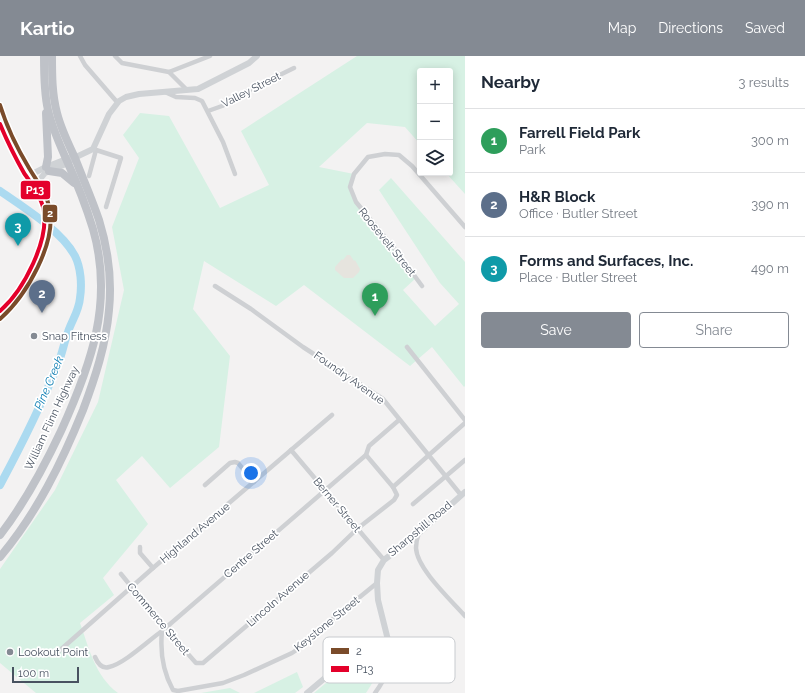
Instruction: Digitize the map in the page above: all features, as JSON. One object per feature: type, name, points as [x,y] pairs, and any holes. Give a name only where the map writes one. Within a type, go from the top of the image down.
[{"type":"highway","points":[[44,56],[46,102],[45,120],[48,157],[47,169],[66,175],[74,182],[79,190]]},
{"type":"highway","points":[[52,56],[52,79],[56,108],[69,160]]},
{"type":"highway","points":[[46,102],[52,125],[69,160]]},
{"type":"highway","name":"William Flinn Highway","points":[[0,535],[22,503],[48,457],[75,399],[95,344],[100,310],[100,271],[94,236],[69,160]]},
{"type":"highway","name":"William Flinn Highway","points":[[1,556],[31,515],[59,464],[90,391],[100,360],[106,334],[110,292],[107,253],[95,208],[69,160]]},
{"type":"street","points":[[80,56],[85,65],[117,102]]},
{"type":"street","points":[[115,56],[122,63],[169,72],[187,90]]},
{"type":"street","points":[[169,72],[194,59],[210,56]]},
{"type":"street","points":[[89,176],[94,149],[109,114],[117,102],[136,94],[198,90],[257,56]]},
{"type":"street","name":"Valley Street","points":[[208,111],[222,106],[254,87],[294,68]]},
{"type":"street","points":[[165,92],[176,98],[195,98],[202,101],[223,142],[235,174]]},
{"type":"street","points":[[0,105],[11,135],[49,205],[50,219],[45,250],[40,261],[17,302],[12,309],[0,319]]},
{"type":"street","points":[[32,174],[94,149],[121,158],[106,207]]},
{"type":"street","name":"Roosevelt Street","points":[[422,286],[394,248],[356,202],[350,187],[354,174],[368,157],[385,154],[399,155],[412,166],[465,227]]},
{"type":"street","points":[[38,186],[47,169]]},
{"type":"street","name":"Foundry Avenue","points":[[215,286],[252,309],[303,347],[383,399],[428,456],[463,494]]},
{"type":"street","points":[[407,347],[465,420]]},
{"type":"street","name":"Highland Avenue","points":[[58,652],[153,568],[332,415]]},
{"type":"street","name":"Centre Street","points":[[96,657],[100,666],[104,667],[114,665],[163,629],[366,455],[369,446],[399,420]]},
{"type":"street","points":[[366,455],[393,487],[465,423]]},
{"type":"street","name":"Berner Street","points":[[291,450],[384,560]]},
{"type":"street","points":[[413,504],[465,460]]},
{"type":"street","points":[[205,485],[230,463],[235,462],[238,463],[254,482]]},
{"type":"street","name":"Lincoln Avenue","points":[[196,663],[204,663],[332,553],[357,529],[394,500],[397,495],[393,487]]},
{"type":"street","name":"Sharpshill Road","points":[[387,637],[381,615],[377,583],[378,570],[384,560],[419,533],[463,494]]},
{"type":"street","points":[[419,533],[416,541],[416,549],[425,570],[465,616]]},
{"type":"street","points":[[140,547],[140,553],[153,568]]},
{"type":"street","name":"Commerce Street","points":[[121,574],[163,629],[196,663]]},
{"type":"street","name":"Keystone Street","points":[[163,629],[162,658],[168,678],[174,690],[178,691],[223,683],[292,653],[377,583]]},
{"type":"street","points":[[307,693],[323,680]]},
{"type":"street","points":[[375,693],[382,683]]},
{"type":"green space","points":[[357,56],[465,56],[465,194],[449,176],[453,176],[453,68],[417,68],[417,141],[405,127],[367,123],[319,167],[354,174],[350,187],[356,202],[416,278],[403,290],[435,326],[459,304],[440,283],[379,190],[391,178],[465,262],[465,386],[464,387],[432,347],[410,366],[304,285],[276,306],[204,261],[193,309],[230,356],[219,447],[170,488],[142,456],[116,480],[148,524],[103,578],[114,595],[80,623],[98,670],[110,686],[118,693],[36,693],[0,663],[0,569],[55,490],[98,402],[124,290],[112,227],[139,158],[123,135],[140,113],[169,116],[220,208],[269,185],[241,131]]},
{"type":"green space","points":[[297,672],[303,687],[295,693],[254,693]]},
{"type":"green space","points":[[326,683],[372,683],[366,693],[314,693]]},
{"type":"green space","points":[[230,688],[240,693],[201,693]]},
{"type":"sand","points":[[347,255],[350,255],[354,261],[355,260],[360,269],[353,278],[344,278],[335,270],[335,267]]},
{"type":"waterway","name":"Pine Creek","points":[[0,191],[41,220],[69,247],[79,266],[81,288],[78,307],[58,364],[16,456],[0,485]]},
{"type":"transit line","name":"2","points":[[0,105],[16,145],[46,196],[51,220],[49,236],[38,267],[20,297],[0,319]]},
{"type":"transit line","name":"P13","points":[[0,124],[17,161],[40,198],[43,207],[44,220],[43,234],[33,264],[18,291],[0,311]]},
{"type":"place","name":"Forms and Surfaces, Inc.","points":[[18,246]]},
{"type":"place","name":"H&R Block","points":[[42,313]]},
{"type":"place","name":"Farrell Field Park","points":[[375,316]]},
{"type":"place","name":"Snap Fitness","points":[[34,336]]},
{"type":"place","name":"Lookout Point","points":[[10,652]]}]
